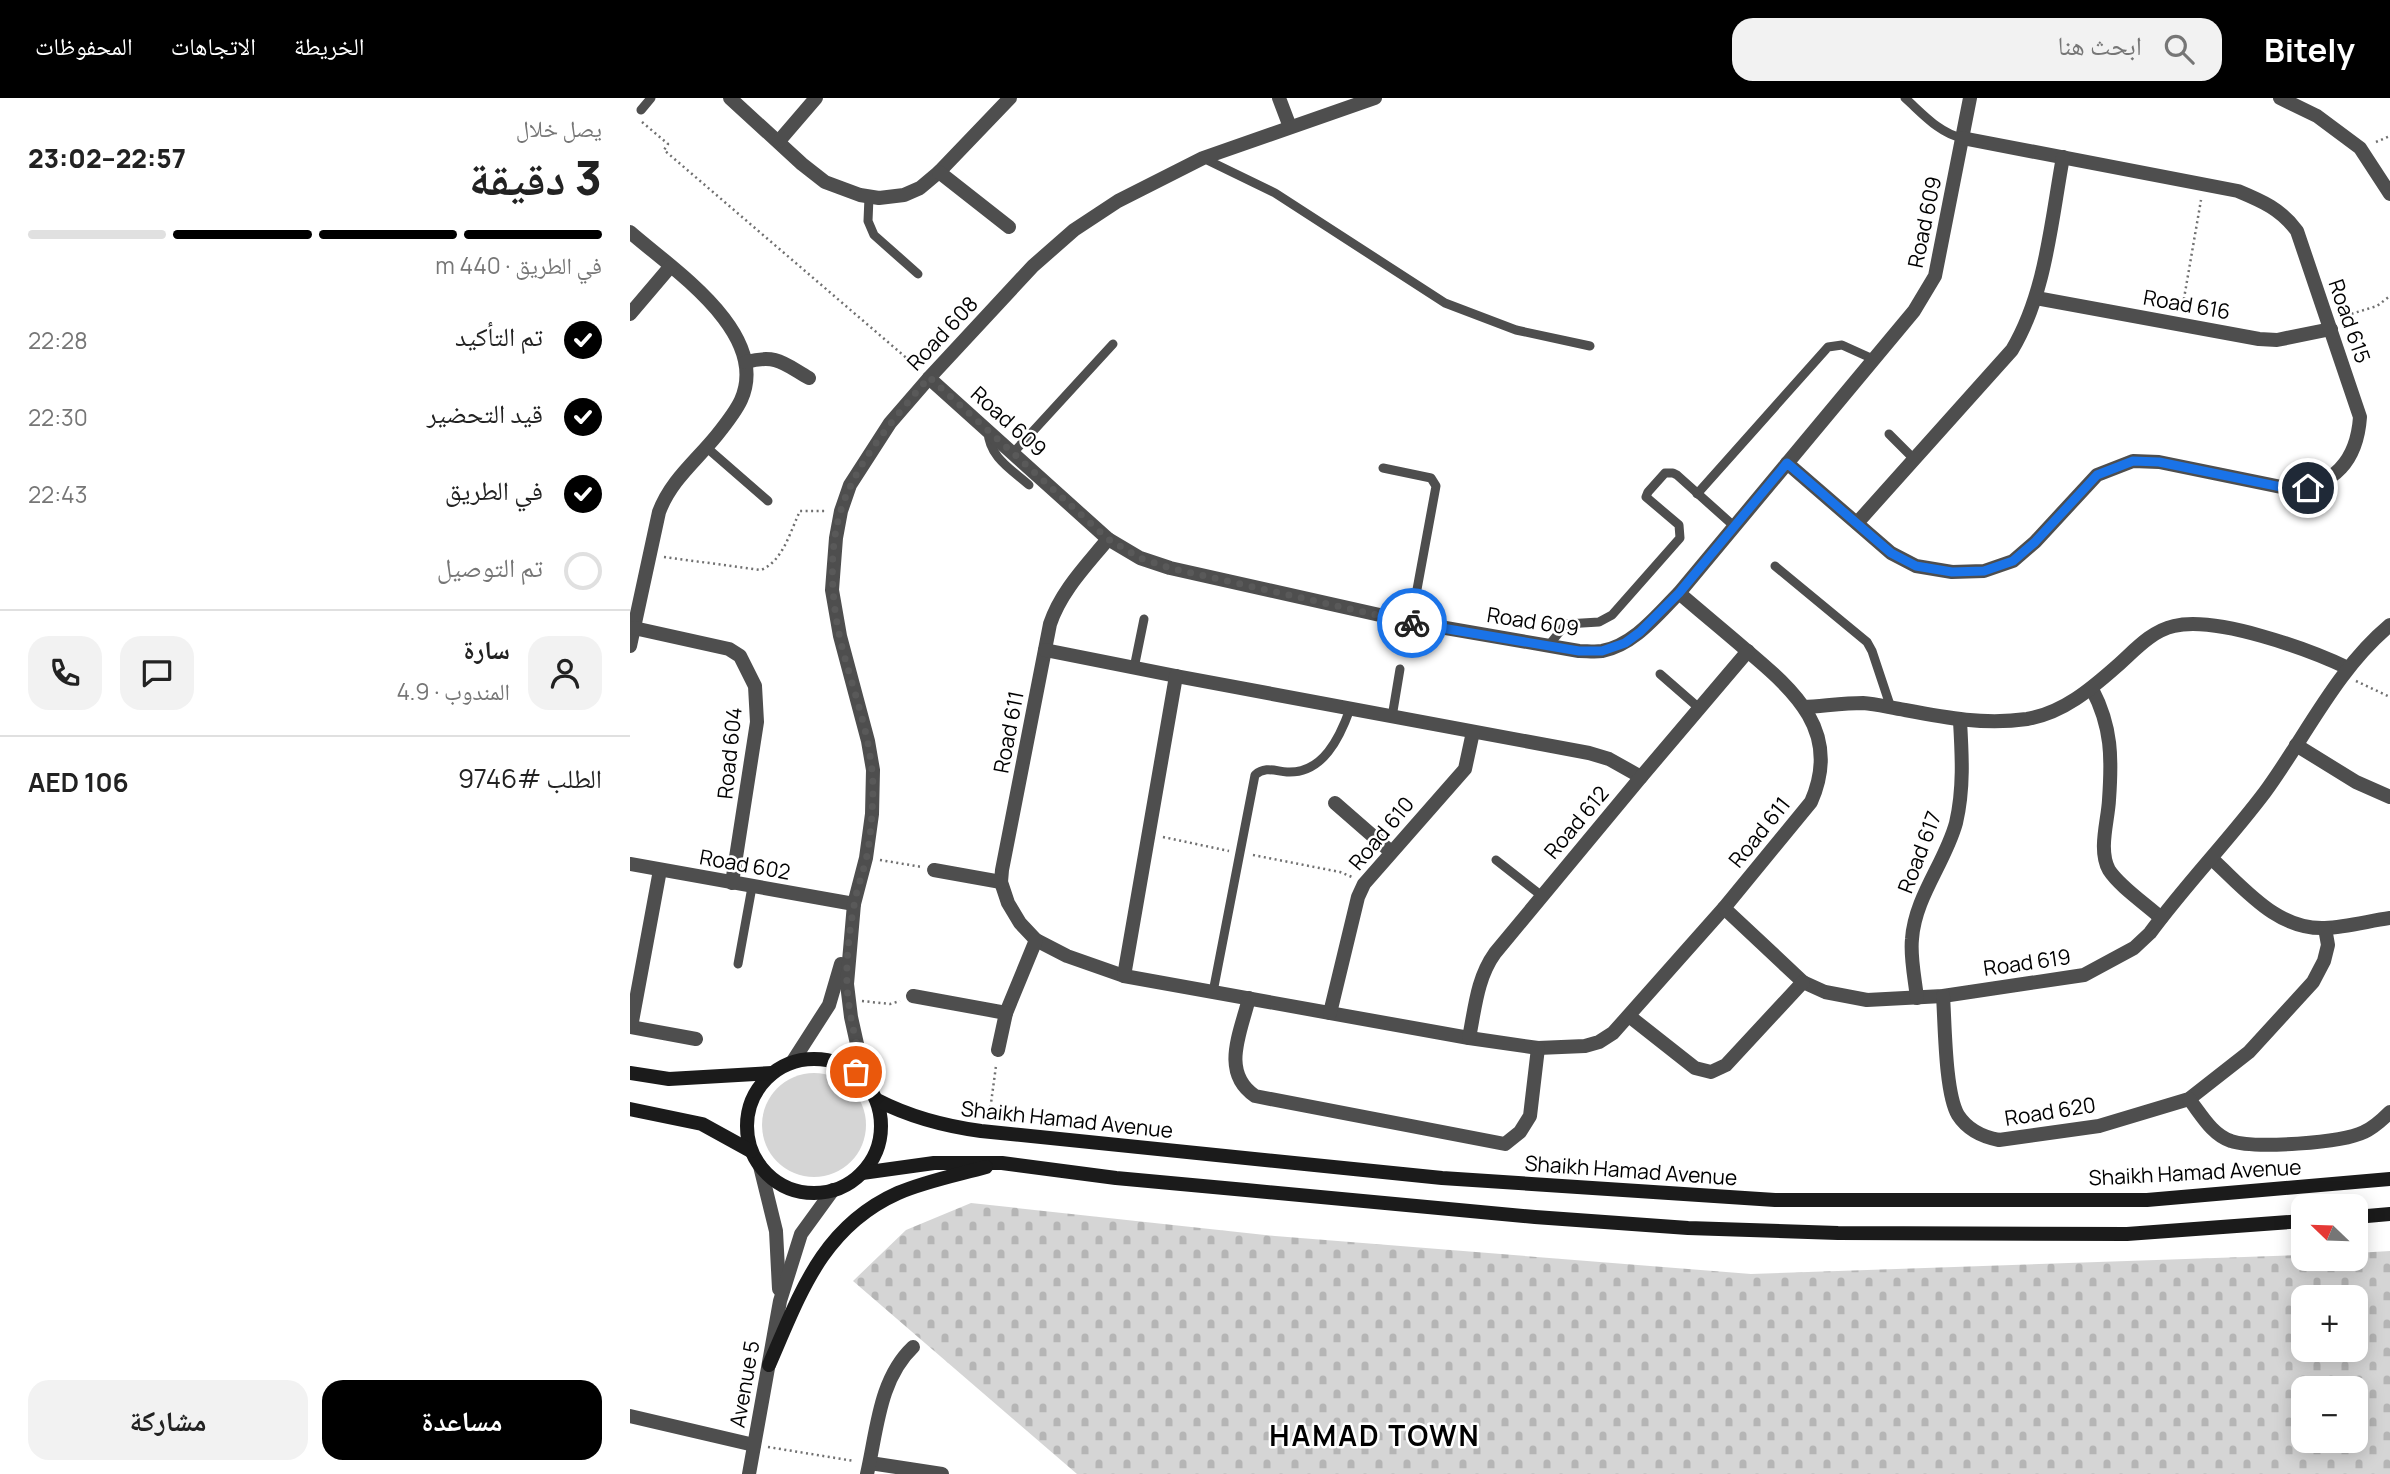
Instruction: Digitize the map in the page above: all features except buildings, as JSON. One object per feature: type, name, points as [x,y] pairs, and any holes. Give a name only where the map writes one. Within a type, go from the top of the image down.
[{"type":"main road","points":[[826,1059],[846,1066],[865,1080],[877,1100],[882,1126],[876,1151],[862,1173],[846,1185],[833,1190],[812,1193],[789,1188],[768,1175],[751,1151],[748,1115],[756,1092],[772,1073],[793,1061],[826,1059]]},
{"type":"main road","points":[[630,1073],[681,1079],[772,1073]]},
{"type":"main road","name":"Shaikh Hamad Avenue","points":[[877,1100],[902,1113],[950,1127],[987,1132],[1442,1178],[1775,1200],[2147,1200],[2390,1179]]},
{"type":"main road","points":[[630,1109],[702,1124],[751,1151]]},
{"type":"main road","points":[[862,1173],[934,1163],[1002,1163],[1246,1191],[1688,1228],[1838,1233],[2127,1234],[2291,1222]]},
{"type":"main road","points":[[769,1365],[815,1265],[852,1222],[882,1201],[907,1189],[1002,1163]]},
{"type":"main road","points":[[2368,1216],[2390,1214]]},
{"type":"street","points":[[730,98],[825,182],[869,197],[904,195],[920,188],[939,172],[1010,98]]},
{"type":"street","points":[[779,141],[816,98]]},
{"type":"street","points":[[1279,98],[1290,127]]},
{"type":"street","name":"Road 608","points":[[865,1080],[847,984],[854,904],[866,858],[872,814],[873,770],[840,636],[832,590],[832,566],[841,511],[850,485],[890,423],[929,377],[1033,267],[1074,230],[1118,201],[1203,158],[1375,98]]},
{"type":"street","name":"Road 609","points":[[929,377],[1108,539],[1140,558],[1170,568],[1411,622],[1579,651],[1602,651],[1625,643],[1640,632],[1679,593],[1914,311],[1935,276],[1970,98]]},
{"type":"street","points":[[2280,98],[2317,116],[2360,148],[2390,194]]},
{"type":"street","name":"Road 615","points":[[1787,463],[1891,553],[1916,566],[1952,572],[1984,571],[2013,561],[2035,542],[2097,475],[2133,461],[2159,462],[2280,488],[2308,488],[2325,480],[2346,464],[2359,433],[2360,417],[2297,230],[2288,218],[2270,205],[2238,191],[1962,138]]},
{"type":"street","points":[[1857,523],[2012,350],[2026,327],[2036,298],[2063,157]]},
{"type":"street","points":[[939,172],[1009,227]]},
{"type":"street","points":[[630,232],[710,302],[732,328],[746,362],[746,381],[741,400],[718,435],[675,482],[665,497],[659,512],[630,646]]},
{"type":"street","points":[[630,314],[670,267]]},
{"type":"street","name":"Road 616","points":[[2036,298],[2259,339],[2277,340],[2329,325]]},
{"type":"street","points":[[746,362],[772,358],[810,378]]},
{"type":"street","name":"Road 611","points":[[1108,539],[1056,605],[1045,650],[1001,882],[1008,903],[1020,923],[1036,940],[1067,956],[1124,976],[1538,1048],[1585,1046],[1599,1042],[1613,1033],[1724,908],[1811,803],[1819,784],[1822,761],[1816,732],[1790,687],[1679,593]]},
{"type":"street","points":[[1804,708],[1863,703],[1960,720],[1995,723],[2031,718],[2066,706],[2092,689],[2146,640],[2159,632],[2174,626],[2191,624],[2279,640],[2320,655],[2346,672]]},
{"type":"street","name":"Road 619","points":[[1724,908],[1803,982],[1825,992],[1867,1000],[1943,996],[2084,975],[2134,948],[2161,918],[2266,791],[2346,672],[2373,640],[2390,625]]},
{"type":"street","name":"Road 604","points":[[634,628],[729,649],[740,656],[755,686],[757,722],[732,884]]},
{"type":"street","points":[[1045,650],[1589,753],[1609,759],[1641,777]]},
{"type":"street","name":"Road 612","points":[[1469,1038],[1480,981],[1486,965],[1748,652]]},
{"type":"street","points":[[1124,976],[1176,676]]},
{"type":"street","points":[[2092,689],[2104,712],[2109,735],[2109,801],[2105,832],[2108,868],[2161,918]]},
{"type":"street","name":"Road 617","points":[[1917,998],[1912,939],[1918,911],[1944,857],[1956,822],[1962,788],[1960,720]]},
{"type":"street","name":"Road 610","points":[[1330,1013],[1358,897],[1364,884],[1390,851],[1465,769],[1474,732]]},
{"type":"street","points":[[2296,746],[2356,782],[2390,797]]},
{"type":"street","points":[[1335,803],[1390,851]]},
{"type":"street","points":[[2212,859],[2280,919],[2299,926],[2325,928],[2390,918]]},
{"type":"street","name":"Road 602","points":[[630,864],[854,904]]},
{"type":"street","points":[[660,870],[630,1027],[696,1039]]},
{"type":"street","points":[[934,870],[1001,882]]},
{"type":"street","name":"Road 608","points":[[793,1061],[829,1005],[852,922]]},
{"type":"street","name":"Road 620","points":[[1943,996],[1951,1091],[1958,1115],[1972,1129],[1984,1137],[1999,1140],[2099,1126],[2189,1099],[2249,1052],[2313,982],[2325,961],[2328,945],[2325,928]]},
{"type":"street","points":[[998,1050],[1006,1013],[1036,940]]},
{"type":"street","points":[[1629,1016],[1695,1068],[1711,1072],[1726,1065],[1803,982]]},
{"type":"street","points":[[914,996],[1006,1013]]},
{"type":"street","points":[[1249,998],[1234,1063],[1237,1078],[1245,1089],[1255,1096],[1505,1143],[1520,1132],[1530,1116],[1538,1048]]},
{"type":"street","points":[[2189,1099],[2216,1134],[2231,1141],[2251,1144],[2330,1141],[2364,1132],[2389,1114]]},
{"type":"street","name":"Avenue 5","points":[[760,1166],[776,1231],[780,1301]]},
{"type":"street","name":"Avenue 5","points":[[749,1474],[780,1301],[801,1234],[833,1190]]},
{"type":"street","points":[[913,1347],[898,1363],[888,1383],[869,1469],[943,1474]]},
{"type":"street","points":[[630,1416],[754,1445]]},
{"type":"lane","points":[[641,110],[651,98]]},
{"type":"lane","points":[[1905,98],[1940,130],[1962,138]]},
{"type":"lane","points":[[1203,158],[1275,192],[1445,303],[1516,330],[1590,345]]},
{"type":"lane","points":[[869,197],[868,221],[874,235],[918,274]]},
{"type":"lane","points":[[1013,453],[1113,344]]},
{"type":"lane","points":[[1697,494],[1828,347],[1842,345],[1873,359]]},
{"type":"lane","points":[[988,429],[988,440],[994,455],[1029,485]]},
{"type":"lane","points":[[1889,434],[1913,458]]},
{"type":"lane","points":[[706,447],[768,501]]},
{"type":"lane","points":[[1382,468],[1430,478],[1436,486],[1411,622]]},
{"type":"lane","points":[[1549,645],[1566,624],[1600,622],[1612,615],[1680,538],[1679,525],[1647,497],[1662,476],[1673,473],[1735,527]]},
{"type":"lane","points":[[1776,566],[1867,642],[1891,708]]},
{"type":"lane","points":[[1135,668],[1144,619]]},
{"type":"lane","points":[[1392,717],[1401,669]]},
{"type":"lane","points":[[1660,674],[1699,708]]},
{"type":"lane","points":[[1213,992],[1255,775],[1265,769],[1290,772],[1304,770],[1318,763],[1339,738],[1350,709]]},
{"type":"lane","points":[[1496,860],[1542,896]]},
{"type":"lane","points":[[738,964],[752,887]]},
{"type":"path","points":[[642,121],[668,145],[664,150],[929,377]]},
{"type":"path","points":[[2180,324],[2203,185]]},
{"type":"path","points":[[2329,325],[2377,306],[2390,296]]},
{"type":"path","points":[[650,554],[761,570],[771,566],[779,555],[800,511],[841,511]]},
{"type":"path","points":[[2346,672],[2390,697]]},
{"type":"path","points":[[1149,835],[1340,872],[1364,884]]},
{"type":"path","points":[[866,858],[934,870]]},
{"type":"path","points":[[849,999],[890,1004],[914,996]]},
{"type":"path","points":[[987,1132],[998,1050]]},
{"type":"path","points":[[754,1445],[869,1469]]},
{"type":"green space","points":[[814,1073],[834,1077],[851,1088],[862,1105],[866,1125],[862,1145],[851,1162],[834,1173],[814,1177],[794,1173],[777,1162],[766,1145],[762,1125],[766,1105],[777,1088],[794,1077]]},
{"type":"green space","points":[[971,1203],[1275,1236],[1751,1274],[2291,1255],[2291,1271],[2368,1271],[2368,1252],[2390,1251],[2390,1474],[1077,1474],[853,1281],[906,1230]]},
{"type":"way so far","points":[[856,1072],[865,1080],[850,1017],[847,984],[854,904],[866,858],[872,814],[873,770],[840,636],[832,590],[832,566],[841,511],[850,485],[890,423],[929,377],[1108,539],[1140,558],[1170,568],[1412,623]]},
{"type":"district","name":"HAMAD TOWN","points":[[1375,1435]]},
{"type":"route","points":[[1412,623],[1579,651],[1602,651],[1625,643],[1640,632],[1679,593],[1787,463],[1891,553],[1916,566],[1952,572],[1984,571],[2013,561],[2035,542],[2086,484],[2109,469],[2133,461],[2159,462],[2291,489],[2308,488]]}]
